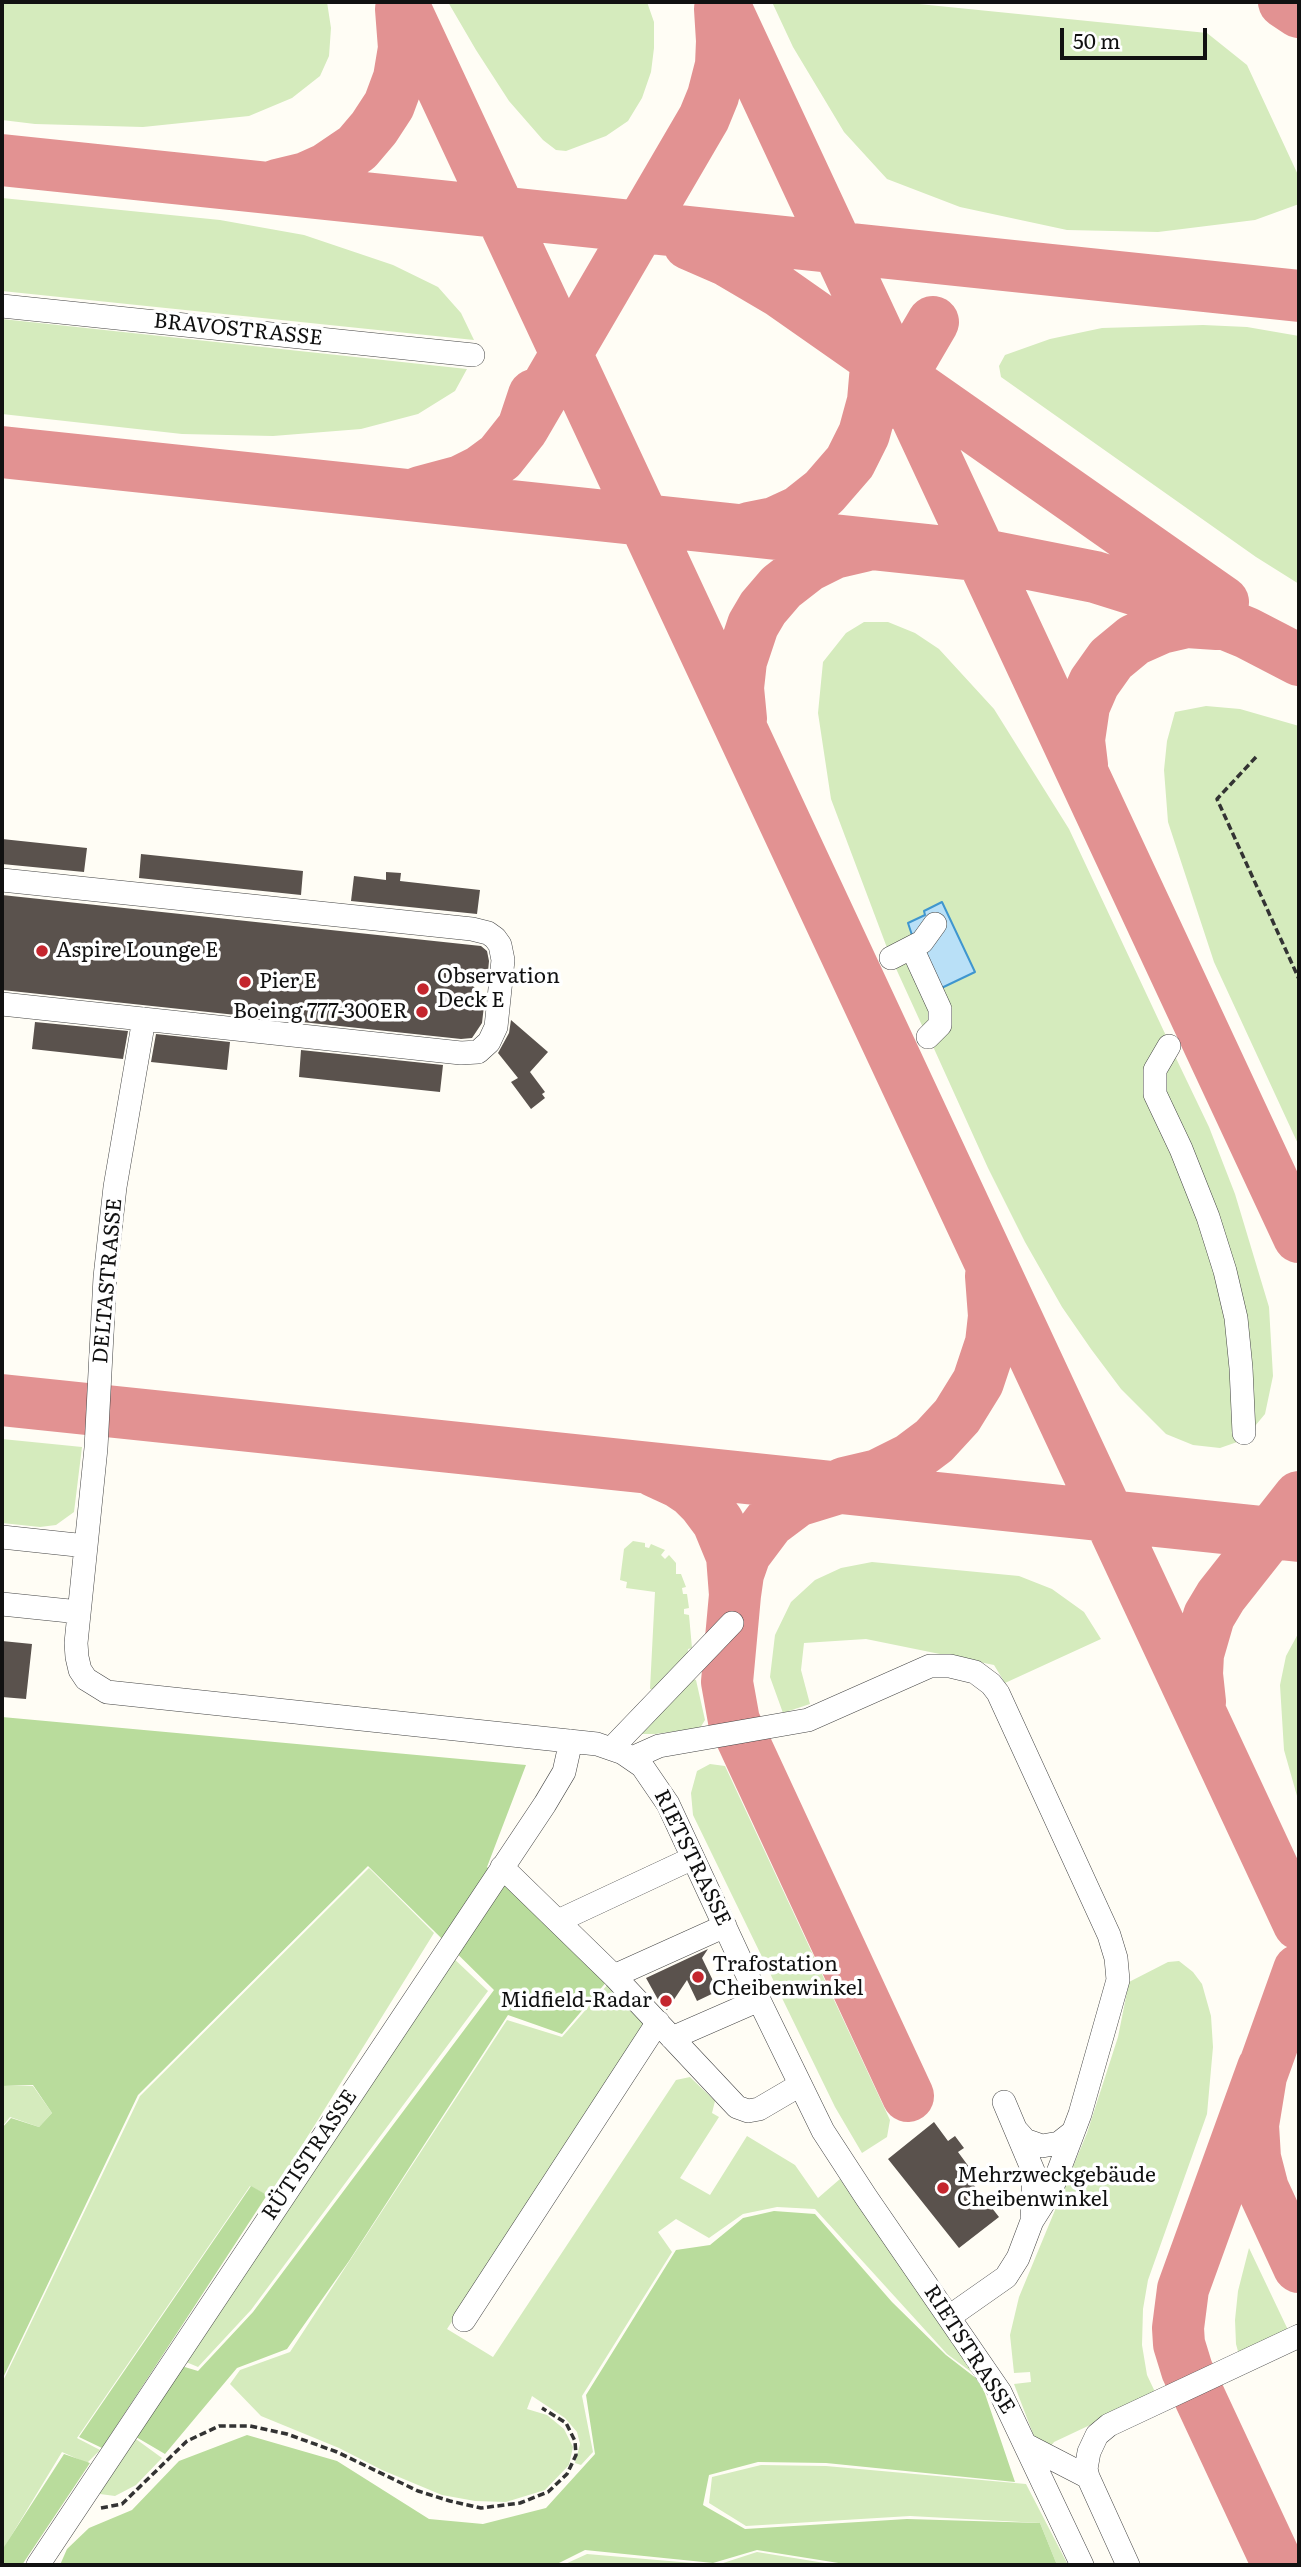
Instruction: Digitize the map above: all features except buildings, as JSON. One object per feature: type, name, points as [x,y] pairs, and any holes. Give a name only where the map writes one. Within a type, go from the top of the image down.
[{"type":"lane","name":"BRAVOSTRASSE","points":[[2,306],[473,355]]},
{"type":"lane","points":[[2,880],[472,929],[488,933],[500,945],[502,953],[496,1027],[489,1042],[478,1052],[461,1053],[2,1004]]},
{"type":"lane","points":[[891,958],[922,942],[935,924]]},
{"type":"lane","points":[[912,948],[940,1009],[940,1025],[928,1037]]},
{"type":"lane","name":"DELTASTRASSE","points":[[86,1546],[96,1448],[105,1277],[116,1187],[144,1019]]},
{"type":"lane","points":[[1169,1046],[1155,1070],[1155,1094],[1204,1205],[1225,1271],[1236,1318],[1244,1433]]},
{"type":"lane","points":[[2,1537],[86,1546],[76,1643],[80,1670],[95,1686],[107,1692],[571,1741],[622,1753],[808,1720],[930,1666],[964,1668],[975,1672],[991,1684],[998,1693],[1106,1926],[1116,1958],[1118,1980],[1073,2132],[1051,2192],[1032,2221],[1018,2258],[1006,2277],[950,2316]]},
{"type":"lane","points":[[2,1604],[79,1612]]},
{"type":"lane","points":[[622,1753],[732,1623]]},
{"type":"lane","name":"RÜTISTRASSE","points":[[38,2565],[545,1804],[564,1772],[571,1741]]},
{"type":"lane","name":"RIETSTRASSE","points":[[622,1753],[642,1766],[661,1790],[823,2131],[1000,2392],[1082,2565]]},
{"type":"lane","points":[[558,1920],[693,1858]]},
{"type":"lane","points":[[502,1867],[614,1976],[733,2104],[743,2110],[759,2109],[800,2085]]},
{"type":"lane","points":[[614,1976],[725,1926]]},
{"type":"lane","points":[[464,2320],[665,2030],[759,2000]]},
{"type":"lane","points":[[1004,2102],[1034,2173],[1032,2221]]},
{"type":"lane","points":[[1017,2132],[1026,2140],[1042,2146],[1059,2144],[1073,2132]]},
{"type":"lane","points":[[1128,2565],[1086,2469],[1089,2452],[1102,2430],[1299,2336]]},
{"type":"lane","points":[[1026,2445],[1088,2477]]},
{"type":"path","points":[[1256,757],[1217,799],[1299,979]]},
{"type":"path","points":[[78,2504],[93,2509],[122,2504],[187,2441],[219,2426],[250,2426],[287,2434],[338,2452],[418,2491],[450,2501],[481,2508],[520,2503],[548,2492],[567,2474],[576,2455],[575,2441],[566,2423],[542,2408]]},
{"type":"green space","points":[[2,2],[327,2],[331,28],[329,56],[320,76],[292,98],[249,116],[143,127],[35,124],[2,120]]},
{"type":"green space","points":[[448,2],[647,2],[654,22],[654,48],[651,72],[642,98],[628,121],[606,136],[566,151],[556,150],[543,140],[509,101]]},
{"type":"green space","points":[[772,2],[899,2],[1207,33],[1247,65],[1299,177],[1299,204],[1255,220],[1158,232],[1067,230],[960,207],[887,179],[844,132],[793,47]]},
{"type":"green space","points":[[2,198],[220,220],[304,235],[393,265],[438,287],[461,313],[474,340],[2,291]]},
{"type":"green space","points":[[2,319],[467,369],[455,391],[418,414],[361,429],[273,436],[182,434],[2,414]]},
{"type":"green space","points":[[1203,325],[1247,327],[1299,336],[1299,584],[1256,557],[1001,377],[999,366],[1005,355],[1050,339],[1102,328]]},
{"type":"green space","points":[[864,622],[888,622],[915,633],[939,649],[994,709],[1069,829],[1168,1040],[1156,1052],[1168,1135],[1230,1316],[1240,1441],[1220,1448],[1193,1445],[1166,1434],[1121,1389],[1091,1349],[1062,1307],[1025,1242],[931,1042],[924,928],[889,953],[831,799],[818,713],[823,662],[846,633]]},
{"type":"green space","points":[[1206,706],[1240,709],[1299,726],[1299,1146],[1214,962],[1168,822],[1164,770],[1167,741],[1175,712]]},
{"type":"green space","points":[[907,960],[934,1006],[925,1032],[893,962]]},
{"type":"green space","points":[[1174,1054],[1209,1127],[1235,1194],[1269,1307],[1273,1376],[1265,1414],[1255,1426],[1186,1150],[1159,1072]]},
{"type":"green space","points":[[2,1439],[82,1447],[74,1512],[56,1525],[40,1527],[2,1523]]},
{"type":"green space","points":[[633,1541],[645,1543],[645,1547],[649,1548],[651,1544],[665,1550],[661,1555],[665,1559],[669,1555],[676,1563],[676,1574],[681,1574],[686,1587],[682,1588],[683,1594],[687,1594],[689,1608],[684,1609],[684,1614],[689,1615],[692,1648],[688,1649],[687,1661],[657,1689],[650,1689],[655,1592],[626,1588],[627,1582],[620,1580],[624,1549]]},
{"type":"green space","points":[[872,1562],[1019,1576],[1052,1589],[1084,1612],[1101,1639],[1005,1683],[994,1665],[866,1639],[804,1643],[801,1670],[810,1704],[783,1713],[770,1677],[775,1635],[791,1602],[815,1580],[841,1568]]},
{"type":"green space","points":[[1299,1632],[1299,1803],[1284,1750],[1280,1685],[1286,1656]]},
{"type":"green space","points":[[690,1678],[696,1680],[705,1720],[700,1728],[642,1734],[642,1729]]},
{"type":"green space","points":[[2,1717],[526,1765],[487,1867],[608,1980],[562,2034],[508,2015],[349,2261],[287,2349],[237,2368],[165,2454],[131,2434],[178,2365],[198,2371],[253,2312],[494,1990],[368,1866],[138,2095],[2,2380],[2,2128],[11,2118],[39,2127],[52,2113],[33,2085],[2,2086]]},
{"type":"green space","points":[[710,1764],[725,1766],[890,2120],[887,2137],[862,2153],[835,2107],[693,1815],[691,1793],[697,1771]]},
{"type":"green space","points":[[369,1868],[434,1933],[270,2197],[250,2186],[77,2438],[100,2450],[87,2463],[62,2452],[2,2551],[2,2383],[140,2096]]},
{"type":"green space","points":[[449,1954],[488,1991],[251,2310],[198,2367],[179,2359]]},
{"type":"green space","points":[[1179,1961],[1193,1972],[1202,1984],[1211,2016],[1213,2047],[1207,2114],[1148,2280],[1143,2309],[1142,2345],[1147,2375],[1156,2394],[1054,2442],[1051,2446],[1035,2439],[1014,2384],[1031,2382],[1030,2372],[1014,2373],[1010,2335],[1019,2297],[1087,2133],[1118,2037],[1129,1982],[1168,1962]]},
{"type":"green space","points":[[609,1983],[647,2020],[645,2029],[447,2329],[493,2357],[676,2080],[690,2077],[715,2101],[712,2113],[719,2117],[680,2178],[710,2195],[747,2136],[795,2165],[818,2198],[840,2179],[974,2374],[947,2354],[815,2209],[777,2207],[743,2214],[709,2238],[676,2219],[658,2232],[672,2252],[582,2396],[593,2452],[581,2465],[575,2463],[580,2444],[577,2432],[565,2418],[532,2396],[527,2409],[547,2415],[564,2429],[573,2447],[569,2465],[545,2490],[506,2502],[475,2501],[442,2495],[261,2416],[230,2384],[240,2370],[290,2352],[507,2020],[562,2037]]},
{"type":"green space","points":[[2,2086],[33,2086],[52,2113],[39,2127],[10,2117],[2,2127]]},
{"type":"green space","points":[[251,2186],[267,2195],[102,2448],[79,2437]]},
{"type":"green space","points":[[774,2211],[815,2214],[892,2302],[946,2355],[981,2382],[1015,2482],[826,2463],[758,2462],[709,2475],[703,2505],[745,2529],[907,2519],[1040,2523],[1057,2565],[851,2565],[757,2550],[713,2563],[585,2550],[555,2565],[60,2565],[67,2549],[89,2528],[132,2510],[179,2461],[247,2435],[337,2461],[429,2519],[483,2524],[546,2508],[595,2454],[586,2395],[676,2250],[710,2245],[743,2218]]},
{"type":"green space","points":[[1249,2248],[1289,2332],[1239,2355],[1235,2320],[1238,2291]]},
{"type":"green space","points":[[129,2434],[162,2458],[136,2485],[115,2496],[100,2494],[100,2476]]},
{"type":"green space","points":[[64,2454],[90,2463],[22,2565],[2,2565],[2,2550]]},
{"type":"green space","points":[[761,2465],[826,2466],[1026,2484],[1068,2565],[1057,2565],[1040,2523],[910,2516],[746,2526],[709,2503],[712,2477]]},
{"type":"green space","points":[[757,2552],[837,2565],[717,2565]]},
{"type":"green space","points":[[587,2554],[716,2565],[563,2565]]},
{"type":"water","points":[[942,902],[975,972],[931,993],[908,923],[925,915],[924,911]]},
{"type":"taxiway","points":[[402,2],[1299,1924]]},
{"type":"taxiway","points":[[723,2],[1299,1237]]},
{"type":"taxiway","points":[[1284,2],[1299,12]]},
{"type":"taxiway","points":[[277,185],[306,178],[326,169],[357,148],[374,128],[389,105],[399,78],[404,48],[401,9]]},
{"type":"taxiway","points":[[523,428],[704,118],[721,65],[720,9]]},
{"type":"taxiway","points":[[2,160],[1299,296]]},
{"type":"taxiway","points":[[689,244],[728,261],[779,291],[1223,602]]},
{"type":"taxiway","points":[[885,404],[933,322]]},
{"type":"taxiway","points":[[749,528],[774,523],[800,511],[824,492],[850,462],[864,434],[873,401],[876,366],[872,336]]},
{"type":"taxiway","points":[[420,492],[461,481],[500,457],[523,428],[534,395]]},
{"type":"taxiway","points":[[2,452],[994,557],[1095,577],[1162,598],[1247,633],[1299,660]]},
{"type":"taxiway","points":[[741,719],[738,688],[741,661],[753,625],[763,608],[781,587],[808,566],[834,553],[864,546]]},
{"type":"taxiway","points":[[1082,765],[1079,740],[1084,706],[1094,683],[1111,659],[1134,640],[1161,628],[1187,622],[1217,624]]},
{"type":"taxiway","points":[[844,1483],[878,1475],[910,1459],[934,1441],[957,1416],[978,1382],[991,1343],[994,1316],[991,1276]]},
{"type":"taxiway","points":[[2,1400],[1299,1536]]},
{"type":"taxiway","points":[[654,1471],[692,1491],[718,1522],[732,1556],[735,1595],[745,1554],[769,1522],[797,1501],[836,1489]]},
{"type":"taxiway","points":[[1200,1702],[1198,1654],[1209,1616],[1221,1596],[1299,1497]]},
{"type":"taxiway","points":[[735,1595],[727,1682],[734,1721],[908,2096]]},
{"type":"taxiway","points":[[1299,1970],[1261,2076],[1253,2125],[1255,2158],[1263,2189],[1299,2267]]},
{"type":"taxiway","points":[[1263,2068],[1183,2289],[1178,2328],[1179,2344],[1187,2370],[1278,2565]]},
{"type":"place","name":"Aspire Lounge E","points":[[42,951]]},
{"type":"place","name":"Pier E","points":[[245,982]]},
{"type":"place","name":"Observation Deck E","points":[[423,989]]},
{"type":"place","name":"Boeing 777-300ER","points":[[422,1012]]},
{"type":"place","name":"Trafostation Cheibenwinkel","points":[[698,1977]]},
{"type":"place","name":"Midfield-Radar","points":[[666,2001]]},
{"type":"place","name":"Mehrzweckgebäude Cheibenwinkel","points":[[943,2188]]}]
